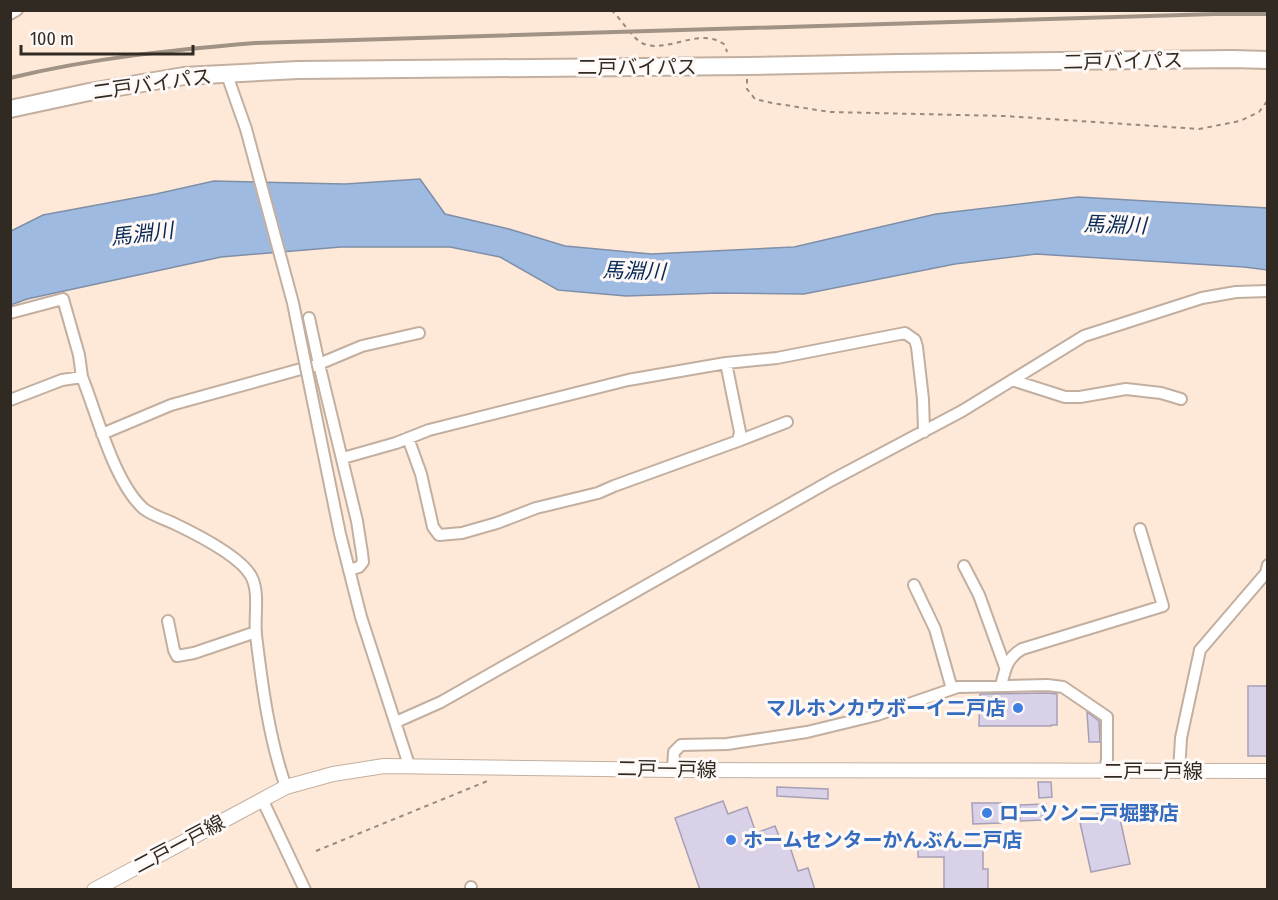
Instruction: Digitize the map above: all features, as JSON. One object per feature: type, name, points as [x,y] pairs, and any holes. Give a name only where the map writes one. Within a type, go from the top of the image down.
[{"type":"highway","name":"二戸バイパス","points":[[10,109],[89,92],[184,76],[298,69],[729,67],[1268,60]]},
{"type":"main road","name":"二戸一戸線","points":[[94,890],[286,787],[333,774],[384,766],[673,770],[1268,771]]},
{"type":"street","points":[[10,14],[17,10]]},
{"type":"street","points":[[227,75],[246,129],[293,303],[340,534],[361,617],[409,765]]},
{"type":"street","points":[[396,722],[462,690],[832,480],[962,411],[1084,336],[1202,298],[1236,292],[1268,291]]},
{"type":"street","points":[[10,313],[63,299],[79,354],[82,378],[102,434],[131,493],[144,509],[199,535],[250,573],[255,583],[256,632],[267,711],[286,787]]},
{"type":"street","points":[[309,318],[343,458],[362,553],[363,562],[359,567],[349,570]]},
{"type":"street","points":[[102,434],[171,405],[320,364],[362,346],[419,333]]},
{"type":"street","points":[[343,458],[408,438],[429,429],[523,408],[628,380],[726,363],[777,358],[904,333],[915,340],[918,347],[924,432]]},
{"type":"street","points":[[726,363],[740,432],[738,441]]},
{"type":"street","points":[[10,400],[62,380],[82,378]]},
{"type":"street","points":[[1012,380],[1065,397],[1080,397],[1126,389],[1161,393],[1181,399]]},
{"type":"street","points":[[408,438],[421,474],[433,527],[439,535],[462,533],[536,508],[598,493],[787,422]]},
{"type":"street","points":[[1001,686],[1010,656],[1022,649],[1163,606],[1140,529]]},
{"type":"street","points":[[1179,772],[1181,738],[1200,650],[1266,573],[1268,565]]},
{"type":"street","points":[[964,566],[979,595],[1005,667]]},
{"type":"street","points":[[914,585],[935,629],[952,689]]},
{"type":"street","points":[[168,621],[177,656],[194,653],[256,632]]},
{"type":"street","points":[[673,770],[674,752],[681,745],[727,744],[807,732],[877,715],[958,687],[1047,685],[1064,687],[1107,717],[1105,771]]},
{"type":"street","points":[[262,799],[305,890]]},
{"type":"path","points":[[611,10],[641,43],[652,46],[710,38],[720,41],[725,45],[729,67]]},
{"type":"path","points":[[747,66],[747,89],[755,99],[772,104],[830,112],[1005,116],[1199,129],[1240,121],[1259,112],[1268,100]]},
{"type":"path","points":[[316,851],[496,778],[495,766]]},
{"type":"water","name":"馬淵川","points":[[420,179],[445,214],[509,229],[565,246],[651,254],[794,247],[936,214],[1078,197],[1267,208],[1267,270],[1036,254],[955,264],[804,294],[718,293],[626,296],[558,290],[500,257],[450,247],[341,247],[221,257],[27,299],[11,305],[11,231],[43,215],[214,181],[345,184]]},
{"type":"building","points":[[1248,686],[1268,686],[1268,756],[1248,756]]},
{"type":"building","name":"マルホンカウボーイ二戸店","points":[[980,694],[1057,694],[1057,725],[979,726]]},
{"type":"building","points":[[1087,712],[1099,721],[1100,742],[1089,742]]},
{"type":"building","points":[[1038,782],[1051,782],[1052,797],[1039,798]]},
{"type":"building","points":[[777,787],[828,789],[828,799],[777,796]]},
{"type":"building","name":"ホームセンターかんぶん二戸店","points":[[723,801],[728,814],[747,807],[756,833],[775,826],[784,849],[790,847],[798,871],[808,868],[815,890],[700,890],[675,818]]},
{"type":"building","name":"ローソン二戸堀野店","points":[[972,803],[1001,803],[1001,823],[973,824]]},
{"type":"building","points":[[1046,804],[1046,815],[1042,816],[1042,820],[1020,821],[1020,805]]},
{"type":"building","points":[[1118,810],[1130,864],[1091,872],[1079,818]]},
{"type":"building","points":[[918,841],[983,843],[983,869],[988,869],[988,890],[944,890],[944,857],[918,857]]},
{"type":"railway","points":[[10,78],[71,65],[132,56],[255,43],[1268,14]]},
{"type":"place","name":"マルホンカウボーイ二戸店","points":[[1018,708]]},
{"type":"place","name":"ローソン二戸堀野店","points":[[987,813]]},
{"type":"place","name":"ホームセンターかんぶん二戸店","points":[[731,840]]}]
